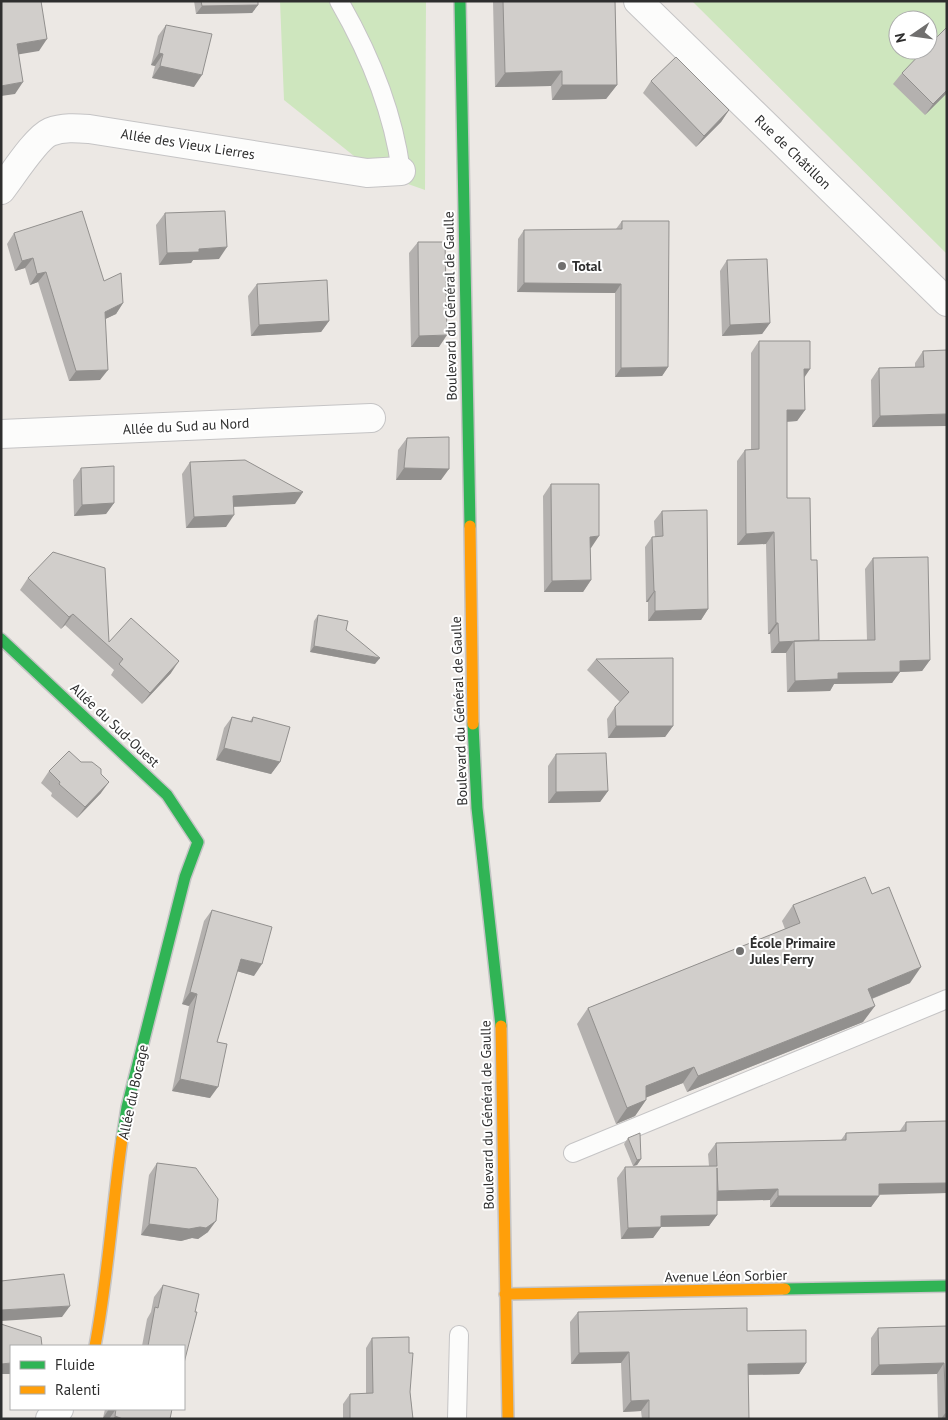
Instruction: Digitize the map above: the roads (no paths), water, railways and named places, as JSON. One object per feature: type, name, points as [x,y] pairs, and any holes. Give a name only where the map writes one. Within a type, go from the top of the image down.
[{"type":"main road","name":"Boulevard du Général de Gaulle","points":[[460,1],[474,758],[478,818],[500,1023],[508,1419]]},
{"type":"main road","name":"Allée du Sud-Ouest","points":[[1,639],[167,795],[198,842]]},
{"type":"main road","name":"Allée du Bocage","points":[[95,1345],[101,1314],[115,1187],[128,1108],[185,877],[198,842]]},
{"type":"main road","name":"Avenue Léon Sorbier","points":[[505,1294],[947,1286]]},
{"type":"street","name":"Rue de Châtillon","points":[[638,1],[947,302]]},
{"type":"street","name":"Allée des Vieux Lierres","points":[[1,190],[48,133],[69,127],[367,173],[401,171]]},
{"type":"street","name":"Allée du Sud au Nord","points":[[1,434],[371,418]]},
{"type":"lane","points":[[339,1],[372,66],[390,116],[398,147],[401,171]]},
{"type":"lane","points":[[573,1154],[947,999]]},
{"type":"lane","points":[[457,1419],[459,1335]]},
{"type":"place","name":"Total","points":[[562,266]]},
{"type":"place","name":"École Primaire Jules Ferry","points":[[740,951]]}]
